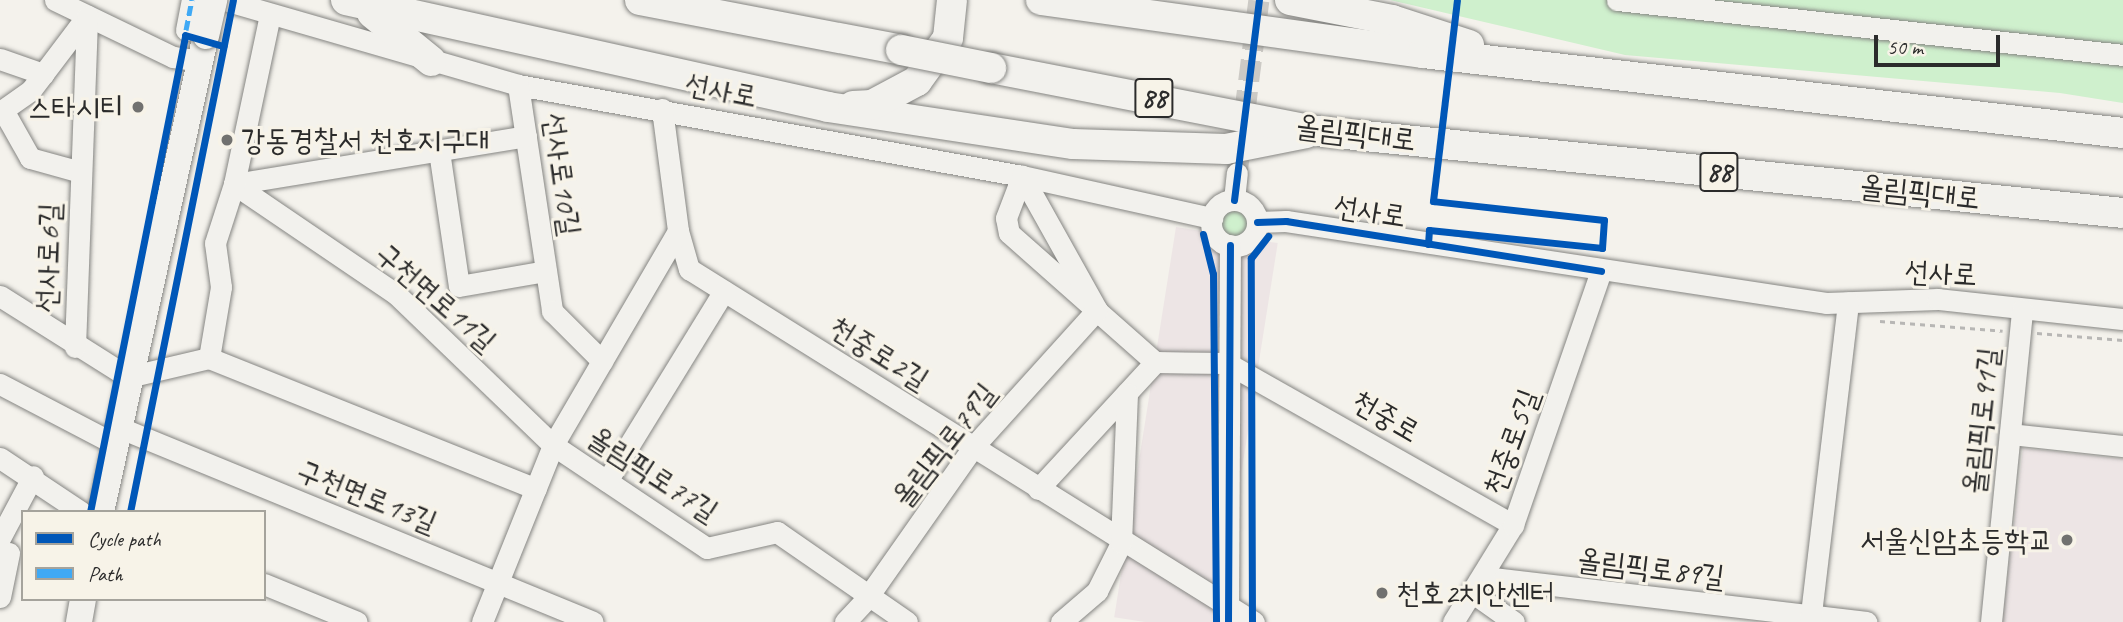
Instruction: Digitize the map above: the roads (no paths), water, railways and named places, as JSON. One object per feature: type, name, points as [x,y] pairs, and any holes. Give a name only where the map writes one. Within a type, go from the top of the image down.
[{"type":"highway","name":"올림픽대로","points":[[640,0],[1315,131],[2123,213]]},
{"type":"highway","points":[[828,107],[872,104],[917,81],[948,38],[952,0]]},
{"type":"highway","points":[[1041,0],[1423,52],[1516,60],[2123,133]]},
{"type":"highway","points":[[1290,0],[1391,20],[1516,60]]},
{"type":"highway","points":[[356,4],[828,107],[1073,144],[1226,149],[1315,131]]},
{"type":"highway","points":[[356,4],[431,61]]},
{"type":"main road","points":[[101,510],[198,42],[214,0]]},
{"type":"main road","points":[[79,622],[83,601]]},
{"type":"street","points":[[55,0],[173,57],[198,42],[192,0]]},
{"type":"street","name":"선사로","points":[[224,0],[518,85],[1022,176],[1212,218]]},
{"type":"street","points":[[1617,0],[2123,54]]},
{"type":"street","points":[[209,358],[221,287],[215,243],[234,184],[270,15]]},
{"type":"street","points":[[1,111],[31,90],[87,16]]},
{"type":"street","name":"선사로6길","points":[[75,347],[87,16]]},
{"type":"street","points":[[0,59],[43,74]]},
{"type":"street","name":"선사로10길","points":[[518,85],[552,311],[602,361]]},
{"type":"street","name":"천중로2길","points":[[662,109],[678,231],[689,269],[973,447],[1228,615],[1254,622]]},
{"type":"street","name":"선사로6길","points":[[1,111],[30,158],[81,172]]},
{"type":"street","points":[[234,184],[526,136]]},
{"type":"street","name":"선사로10길","points":[[439,151],[460,286],[546,271]]},
{"type":"street","points":[[1234,200],[1237,173]]},
{"type":"street","points":[[1022,176],[1006,218],[1009,233],[1155,362],[1038,489]]},
{"type":"street","points":[[1022,176],[1097,310]]},
{"type":"street","name":"구천면로11길","points":[[234,184],[396,294],[553,445]]},
{"type":"street","points":[[1234,200],[1251,208],[1256,222],[1248,241],[1230,246],[1215,236],[1212,218],[1223,202],[1234,200]]},
{"type":"street","name":"선사로","points":[[1256,222],[1286,221],[1601,271],[1826,303],[1938,299],[2123,319]]},
{"type":"street","name":"올림픽로77길","points":[[482,622],[553,445],[678,231]]},
{"type":"street","points":[[1228,615],[1227,363],[1230,246]]},
{"type":"street","name":"천중로5길","points":[[1453,622],[1479,585],[1513,525],[1601,271]]},
{"type":"street","points":[[607,481],[724,291]]},
{"type":"street","points":[[0,296],[75,347],[128,377],[209,358],[536,489]]},
{"type":"street","points":[[1810,620],[1848,302]]},
{"type":"street","name":"올림픽로79길","points":[[845,622],[867,598],[973,447],[1097,310]]},
{"type":"street","name":"올림픽로91길","points":[[1991,622],[2022,310]]},
{"type":"street","name":"천중로","points":[[1155,362],[1227,363],[1513,525]]},
{"type":"street","name":"구천면로13길","points":[[0,384],[117,436],[499,581],[593,622]]},
{"type":"street","points":[[1061,622],[1097,591],[1121,543],[1127,393]]},
{"type":"street","points":[[2010,434],[2123,446]]},
{"type":"street","name":"올림픽로77길","points":[[553,445],[707,548],[777,532],[867,598],[907,622]]},
{"type":"street","points":[[0,458],[33,476],[78,510]]},
{"type":"street","points":[[21,510],[33,476]]},
{"type":"street","points":[[0,597],[8,549],[21,511]]},
{"type":"street","points":[[266,585],[357,622]]},
{"type":"street","points":[[1479,585],[1514,622]]},
{"type":"street","name":"올림픽로89길","points":[[1479,585],[1810,620],[1866,622]]},
{"type":"tunnel","points":[[1237,173],[1259,0]]},
{"type":"place","name":"스타시티","points":[[138,107]]},
{"type":"place","name":"강동경찰서 천호지구대","points":[[227,140]]},
{"type":"place","name":"서울신암초등학교","points":[[2067,540]]},
{"type":"place","name":"천호2치안센터","points":[[1382,593]]}]
